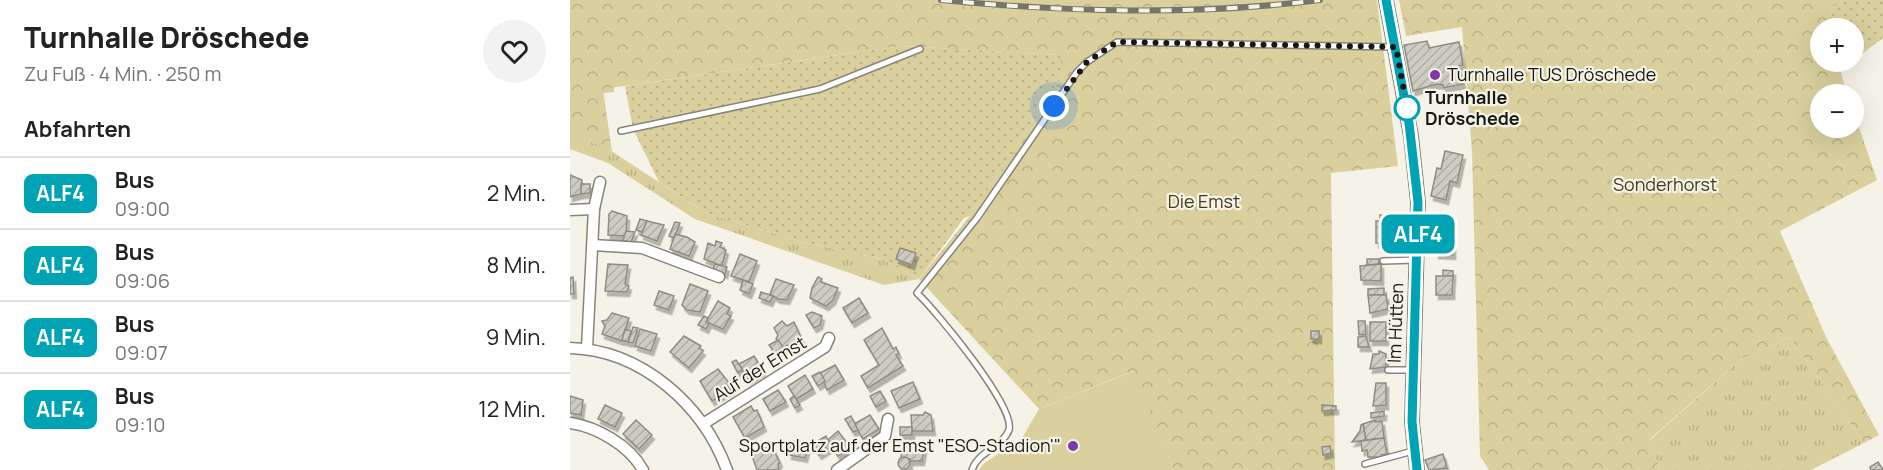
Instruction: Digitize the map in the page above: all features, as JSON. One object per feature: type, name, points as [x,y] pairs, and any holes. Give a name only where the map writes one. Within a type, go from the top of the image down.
[{"type":"street","name":"Im Hütten","points":[[1386,0],[1396,47],[1417,181],[1413,370],[1413,451],[1417,470]]},
{"type":"street","points":[[586,348],[594,209],[600,182]]},
{"type":"street","points":[[570,210],[594,209]]},
{"type":"street","points":[[592,245],[642,248],[719,277]]},
{"type":"street","name":"Auf der Emst","points":[[703,424],[825,347],[829,338]]},
{"type":"street","name":"Auf der Emst","points":[[570,348],[586,348],[621,358],[651,373],[681,396],[715,442],[727,470]]},
{"type":"street","points":[[837,470],[885,436],[888,419]]},
{"type":"street","points":[[570,423],[585,425],[605,435],[627,452],[643,470]]},
{"type":"lane","points":[[972,470],[977,459],[1007,433],[1010,420],[1005,406],[969,355],[917,293],[977,218],[1077,72],[1087,62],[1117,42],[1396,47]]},
{"type":"lane","points":[[621,131],[820,89],[920,49]]},
{"type":"lane","points":[[1383,261],[1417,260]]},
{"type":"lane","points":[[1388,370],[1413,370]]},
{"type":"lane","points":[[1365,464],[1413,451]]},
{"type":"green space","name":"Die Emst","points":[[570,0],[1377,0],[1398,166],[1331,173],[1335,470],[1174,470],[1133,371],[1039,409],[919,279],[970,216],[1063,75],[1059,55],[901,46],[603,89],[612,152],[570,132]]},
{"type":"green space","name":"Sonderhorst","points":[[1399,0],[1845,0],[1831,8],[1832,18],[1810,18],[1810,72],[1841,72],[1844,84],[1810,84],[1810,138],[1863,138],[1877,180],[1780,231],[1826,337],[1879,435],[1864,443],[1790,337],[1741,359],[1649,440],[1660,470],[1489,470],[1480,456],[1472,152],[1462,27],[1406,36]]},
{"type":"green space","points":[[1845,0],[1883,0],[1883,38],[1864,52],[1864,18],[1832,18],[1831,8]]},
{"type":"green space","points":[[570,4],[583,5],[584,28],[622,23],[614,92],[585,95],[590,141],[613,152],[706,213],[802,242],[882,259],[919,279],[884,285],[695,219],[608,163],[570,149]]},
{"type":"green space","points":[[901,46],[1060,55],[1063,75],[970,216],[964,218],[919,279],[882,259],[802,242],[706,213],[659,182],[633,129],[625,86]]},
{"type":"green space","points":[[1790,337],[1864,443],[1811,470],[1660,470],[1649,441],[1741,359]]},
{"type":"green space","points":[[1134,371],[1174,470],[979,470],[983,464],[1022,438],[1039,409]]},
{"type":"building","name":"Turnhalle TUS Dröschede","points":[[1427,41],[1429,48],[1459,42],[1463,65],[1459,66],[1463,84],[1444,88],[1443,85],[1437,84],[1413,91],[1404,45]]},
{"type":"building","points":[[1445,151],[1463,155],[1457,183],[1450,181],[1446,200],[1431,196],[1437,168],[1441,169]]},
{"type":"building","points":[[570,175],[582,180],[581,194],[570,197]]},
{"type":"building","points":[[581,184],[590,184],[590,193],[581,194]]},
{"type":"building","points":[[612,211],[627,216],[626,236],[608,235],[609,214]]},
{"type":"building","points":[[1380,215],[1392,216],[1392,221],[1380,221]]},
{"type":"building","points":[[640,219],[647,221],[642,232],[636,230]]},
{"type":"building","points":[[647,221],[664,225],[657,241],[641,235]]},
{"type":"building","points":[[1376,221],[1392,221],[1391,243],[1376,243]]},
{"type":"building","points":[[675,222],[680,223],[674,238],[669,236]]},
{"type":"building","points":[[1436,229],[1446,229],[1446,234],[1435,235]]},
{"type":"building","points":[[626,231],[635,232],[631,242],[623,241]]},
{"type":"building","points":[[675,234],[695,242],[689,256],[670,249]]},
{"type":"building","points":[[1437,234],[1453,235],[1453,255],[1436,254]]},
{"type":"building","points":[[716,241],[722,243],[720,247],[726,250],[722,266],[704,259],[708,243],[715,246]]},
{"type":"building","points":[[900,248],[916,253],[912,265],[896,259]]},
{"type":"building","points":[[740,254],[757,261],[749,282],[731,276]]},
{"type":"building","points":[[1367,259],[1379,259],[1379,264],[1367,265]]},
{"type":"building","points":[[608,264],[628,265],[625,284],[629,286],[627,292],[605,291]]},
{"type":"building","points":[[715,264],[727,267],[725,274],[713,269]]},
{"type":"building","points":[[1381,264],[1381,281],[1361,280],[1360,266]]},
{"type":"building","points":[[1443,270],[1453,271],[1453,276],[1443,276]]},
{"type":"building","points":[[1436,276],[1453,276],[1452,295],[1436,295]]},
{"type":"building","points":[[573,277],[574,294],[570,294],[570,278]]},
{"type":"building","points":[[818,277],[822,279],[821,282],[838,288],[833,300],[826,306],[810,298]]},
{"type":"building","points":[[776,279],[794,285],[787,300],[778,299],[770,294]]},
{"type":"building","points":[[743,280],[753,284],[749,294],[740,290]]},
{"type":"building","points":[[690,284],[708,291],[700,312],[687,310],[682,305]]},
{"type":"building","points":[[1384,288],[1384,295],[1368,295],[1368,289]]},
{"type":"building","points":[[659,291],[674,296],[669,310],[654,305]]},
{"type":"building","points":[[761,292],[773,296],[770,302],[759,298]]},
{"type":"building","points":[[1368,295],[1386,295],[1388,309],[1370,313]]},
{"type":"building","points":[[859,298],[868,313],[852,323],[843,308]]},
{"type":"building","points":[[718,301],[730,308],[727,314],[731,316],[723,329],[706,322]]},
{"type":"building","points":[[812,312],[822,316],[820,325],[814,328],[806,315]]},
{"type":"building","points":[[612,313],[629,318],[622,341],[602,334],[605,326],[602,321],[607,320]]},
{"type":"building","points":[[704,316],[708,318],[706,322],[709,323],[706,329],[698,325]]},
{"type":"building","points":[[782,321],[787,326],[794,322],[803,342],[793,348],[788,345],[783,348],[776,339],[778,335],[774,328]]},
{"type":"building","points":[[1358,321],[1365,321],[1366,334],[1359,335]]},
{"type":"building","points":[[1370,322],[1386,322],[1386,341],[1370,341]]},
{"type":"building","points":[[633,327],[638,328],[633,343],[628,342]]},
{"type":"building","points":[[882,328],[893,349],[896,347],[899,354],[896,355],[903,366],[868,388],[861,376],[879,365],[864,340]]},
{"type":"building","points":[[625,329],[631,331],[628,342],[622,340]]},
{"type":"building","points":[[640,329],[657,334],[651,351],[635,346]]},
{"type":"building","points":[[1311,331],[1319,331],[1319,339],[1311,339]]},
{"type":"building","points":[[684,336],[701,346],[699,348],[703,351],[689,368],[670,352]]},
{"type":"building","points":[[1366,336],[1369,347],[1358,347],[1358,337]]},
{"type":"building","points":[[778,340],[786,351],[778,357],[769,345]]},
{"type":"building","points":[[1379,351],[1386,354],[1386,367],[1370,369],[1373,354],[1379,354]]},
{"type":"building","points":[[754,356],[763,371],[748,380],[739,364]]},
{"type":"building","points":[[736,360],[743,370],[738,373],[732,362]]},
{"type":"building","points":[[835,365],[844,380],[827,390],[820,373]]},
{"type":"building","points":[[718,369],[730,384],[728,385],[731,390],[712,401],[700,381]]},
{"type":"building","points":[[820,372],[825,381],[818,386],[812,376]]},
{"type":"building","points":[[805,375],[813,389],[796,399],[788,386]]},
{"type":"building","points":[[913,382],[920,399],[899,408],[891,391]]},
{"type":"building","points":[[1376,383],[1386,383],[1386,405],[1373,406]]},
{"type":"building","points":[[778,390],[786,402],[770,411],[763,399]]},
{"type":"building","points":[[880,391],[886,401],[876,407],[870,396]]},
{"type":"building","points":[[570,396],[583,400],[581,415],[570,413]]},
{"type":"building","points":[[794,396],[800,405],[795,408],[790,399]]},
{"type":"building","points":[[605,405],[622,413],[615,427],[598,419]]},
{"type":"building","points":[[1322,405],[1336,406],[1336,410],[1322,411]]},
{"type":"building","points":[[751,406],[754,411],[757,410],[764,427],[745,438],[733,417]]},
{"type":"building","points":[[1384,411],[1384,416],[1371,418],[1371,413]]},
{"type":"building","points":[[925,412],[931,415],[933,431],[912,431],[911,415],[923,415]]},
{"type":"building","points":[[870,415],[879,429],[863,439],[854,424]]},
{"type":"building","points":[[851,416],[858,430],[853,432],[845,419]]},
{"type":"building","points":[[636,420],[652,435],[639,449],[623,434]]},
{"type":"building","points":[[1375,420],[1375,422],[1382,421],[1384,438],[1366,440],[1363,424]]},
{"type":"building","points":[[1363,424],[1366,440],[1352,442],[1360,431],[1361,425]]},
{"type":"building","points":[[900,427],[912,427],[912,435],[900,435]]},
{"type":"building","points":[[838,431],[851,448],[838,456],[828,440]]},
{"type":"building","points":[[826,436],[832,447],[827,450],[821,439]]},
{"type":"building","points":[[1384,438],[1387,454],[1381,455],[1382,457],[1368,457],[1367,450],[1362,451],[1361,441]]},
{"type":"building","points":[[821,439],[827,450],[819,455],[812,444]]},
{"type":"building","points":[[798,441],[808,445],[805,458],[789,455],[791,442]]},
{"type":"building","points":[[902,444],[916,444],[917,448],[924,449],[922,461],[909,461],[910,459],[901,458]]},
{"type":"building","points":[[772,446],[780,463],[778,464],[779,470],[757,470],[751,453]]},
{"type":"building","points":[[1330,446],[1331,453],[1323,455],[1322,447]]},
{"type":"building","points":[[1443,454],[1447,468],[1429,470],[1425,460]]},
{"type":"building","points":[[904,457],[910,463],[904,469],[898,463]]},
{"type":"building","points":[[1878,462],[1883,470],[1871,470],[1870,467]]},
{"type":"railway","points":[[941,0],[1036,7],[1130,10],[1225,8],[1320,0]]},
{"type":"bus line","name":"ALF4","points":[[1386,0],[1396,47],[1417,181],[1419,225],[1415,278],[1412,443],[1417,470]]},
{"type":"place","name":"Turnhalle TUS Dröschede","points":[[1435,75]]},
{"type":"place","name":"Turnhalle Dröschede","points":[[1407,108]]},
{"type":"place","name":"Sportplatz auf der Emst \"ESO-Stadion'\"","points":[[1073,446]]},
{"type":"route","points":[[1054,106],[1077,72],[1087,62],[1117,42],[1396,47],[1407,108]]}]
